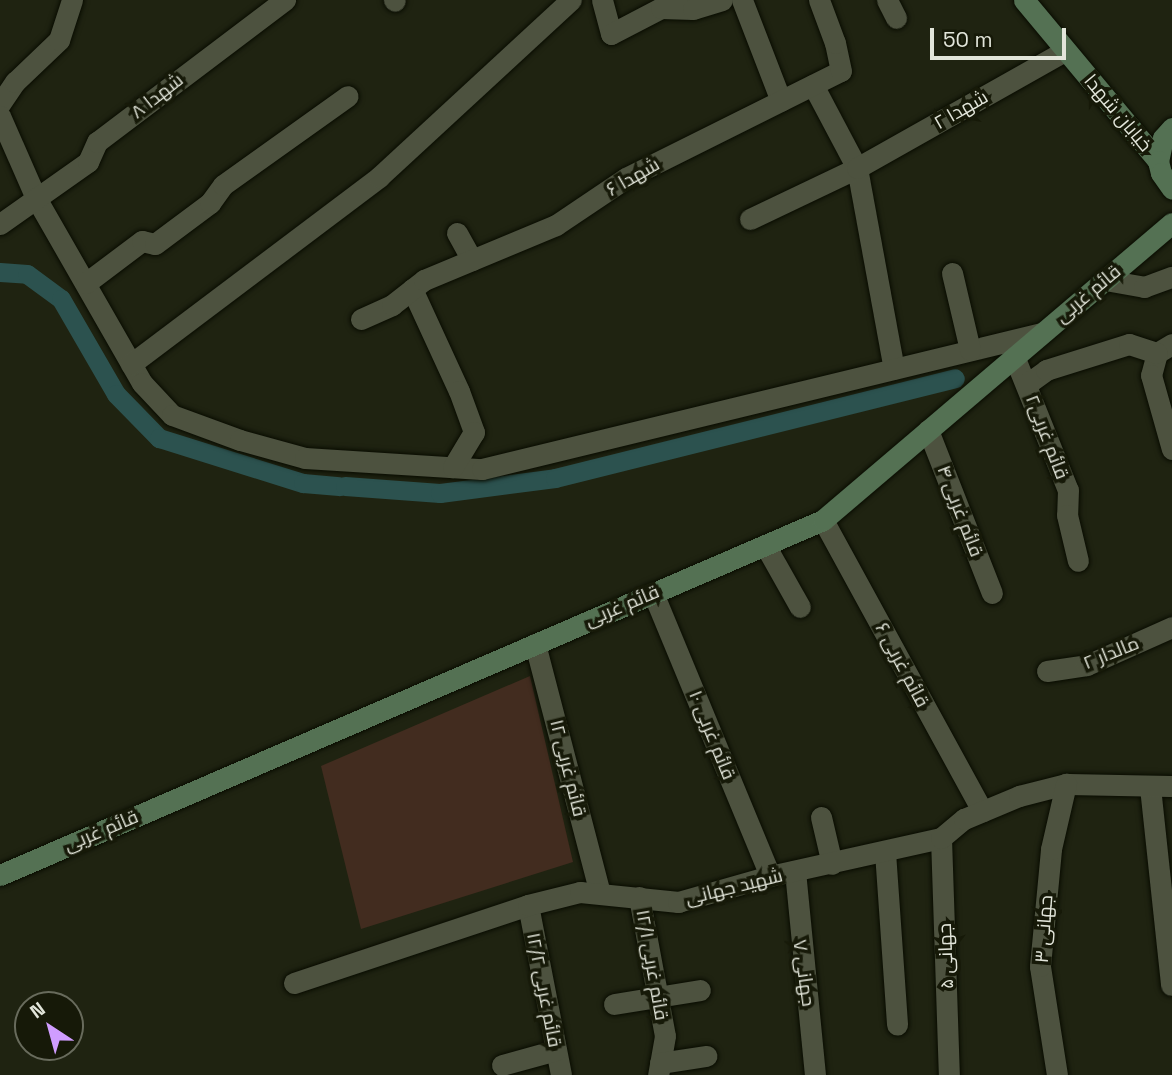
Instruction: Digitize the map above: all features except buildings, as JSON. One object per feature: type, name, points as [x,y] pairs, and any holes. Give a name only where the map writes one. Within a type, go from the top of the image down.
[{"type":"main road","name":"خیابان شهدا","points":[[1024,0],[1158,160],[1161,173],[1172,188]]},
{"type":"main road","points":[[1158,160],[1163,138],[1172,128]]},
{"type":"main road","name":"قائم غربی","points":[[0,875],[823,520],[1172,223]]},
{"type":"street","points":[[0,104],[15,82],[59,40],[72,0]]},
{"type":"street","name":"شهدا ۸","points":[[0,224],[88,162],[97,142],[285,0]]},
{"type":"street","points":[[131,364],[379,177],[571,0]]},
{"type":"street","points":[[603,0],[611,34],[661,8],[694,9],[722,0]]},
{"type":"street","points":[[741,0],[781,101]]},
{"type":"street","name":"شهدا ۶","points":[[361,319],[392,305],[424,280],[556,225],[626,178],[841,71],[835,43],[819,0]]},
{"type":"street","name":"شهدا ۲","points":[[750,219],[858,169],[1065,51]]},
{"type":"street","points":[[813,85],[858,169],[894,369]]},
{"type":"street","points":[[86,283],[142,241],[155,244],[210,203],[223,185],[348,96]]},
{"type":"street","points":[[0,116],[36,198],[142,383],[172,415],[240,440],[304,458],[482,469],[1042,333]]},
{"type":"street","points":[[457,233],[472,260]]},
{"type":"street","points":[[952,273],[970,350]]},
{"type":"street","points":[[1105,279],[1144,287],[1172,277]]},
{"type":"street","points":[[412,289],[459,391],[474,432],[453,467]]},
{"type":"street","points":[[1027,384],[1046,370],[1129,344],[1165,349],[1151,375],[1172,449]]},
{"type":"street","name":"۲قائم غربی","points":[[1014,356],[1068,490],[1067,515],[1078,561]]},
{"type":"street","name":"قائم غربی ۴","points":[[928,430],[992,593]]},
{"type":"street","name":"قائم غربی ۶","points":[[823,520],[982,811]]},
{"type":"street","points":[[765,545],[800,607]]},
{"type":"street","name":"قائم غربی ۱۰","points":[[653,593],[770,876]]},
{"type":"street","name":"مالدار ۲","points":[[1047,671],[1087,665],[1172,627]]},
{"type":"street","name":"قائم غربی ۱۲","points":[[536,644],[600,893]]},
{"type":"street","name":"شهید جهانی","points":[[294,983],[528,905],[580,892],[678,902],[770,876],[941,838],[964,819],[982,811],[1018,796],[1066,784],[1150,788],[1172,786]]},
{"type":"street","name":"جهانی ۳","points":[[1057,1075],[1040,966],[1051,849],[1066,784]]},
{"type":"street","points":[[1150,788],[1171,985]]},
{"type":"street","points":[[821,817],[832,864]]},
{"type":"street","name":"جهانی ۵","points":[[941,838],[948,1075]]},
{"type":"street","points":[[885,852],[897,1026]]},
{"type":"street","name":"جهانی ۷","points":[[795,871],[815,1075]]},
{"type":"street","name":"قائم غربی ۱۲/۱","points":[[639,897],[665,1036],[659,1069]]},
{"type":"street","name":"قائم غربی ۱۲/۲","points":[[528,905],[561,1075]]},
{"type":"street","points":[[614,1004],[658,999],[700,990]]},
{"type":"street","points":[[502,1065],[556,1050]]},
{"type":"street","points":[[659,1069],[706,1056]]},
{"type":"shaded area","points":[[530,676],[573,862],[361,929],[321,766]]},
{"type":"waterway","points":[[0,272],[27,274],[61,299],[116,394],[159,438],[303,483],[339,486]]},
{"type":"waterway","points":[[345,486],[440,493],[555,478],[955,378]]}]
